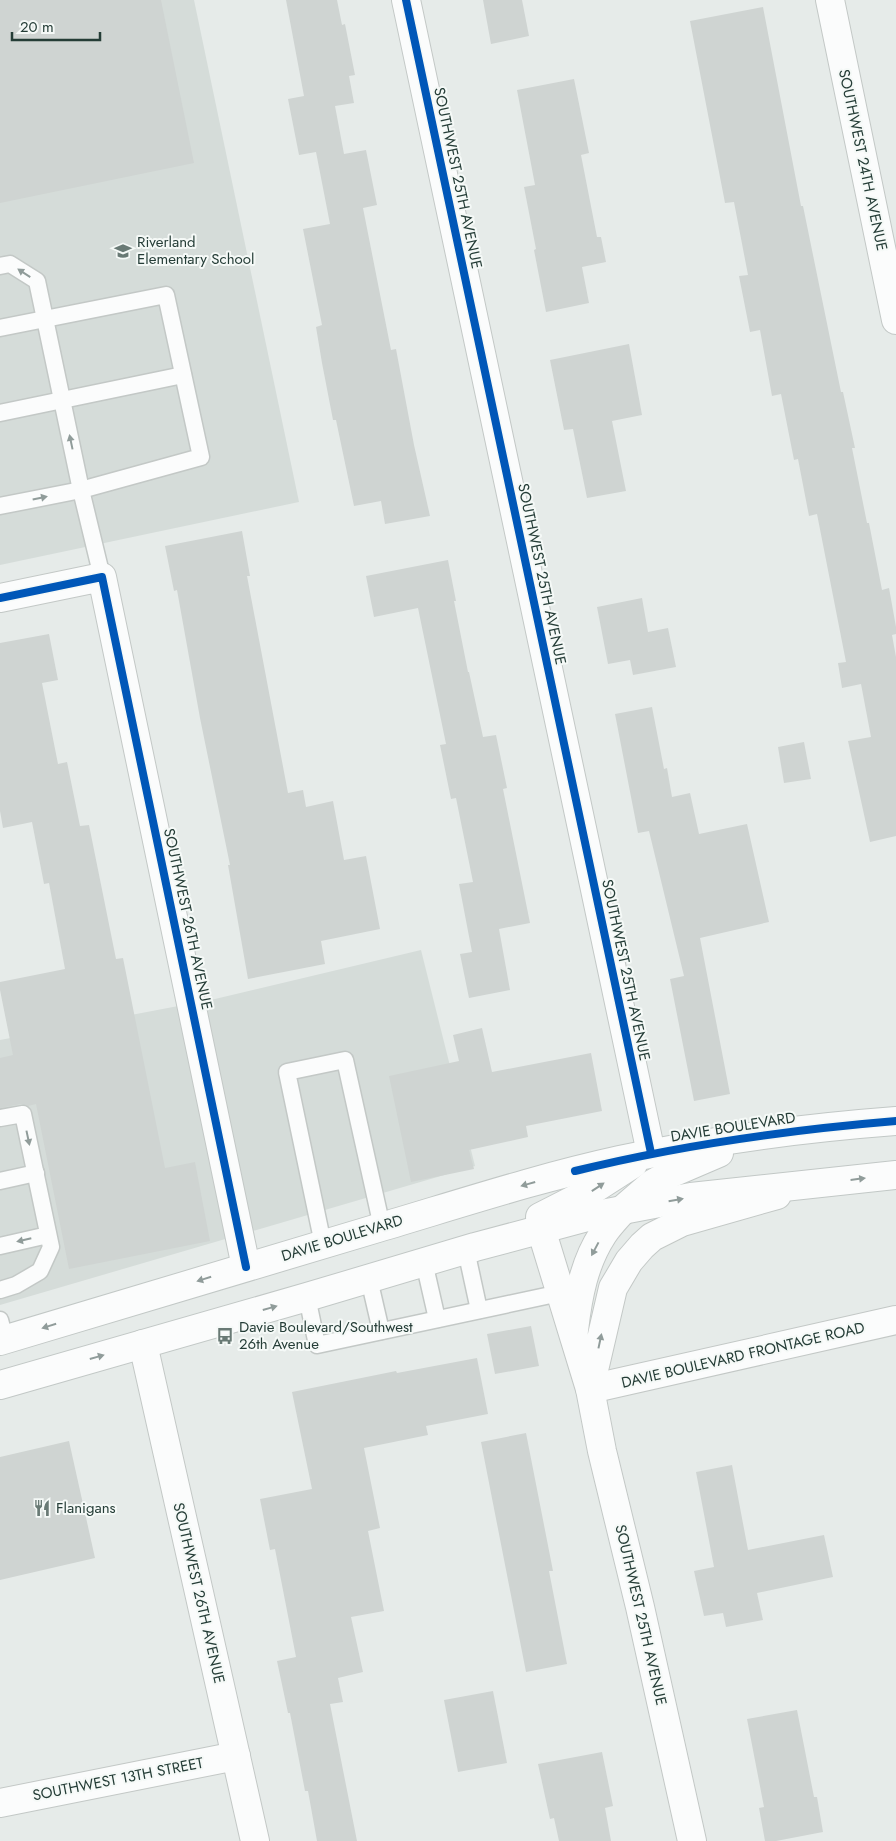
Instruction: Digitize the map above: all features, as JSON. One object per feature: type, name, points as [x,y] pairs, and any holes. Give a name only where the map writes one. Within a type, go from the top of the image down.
[{"type":"street","name":"SOUTHWEST 25TH AVENUE","points":[[406,0],[651,1154]]},
{"type":"street","name":"SOUTHWEST 24TH AVENUE","points":[[830,0],[896,320]]},
{"type":"street","points":[[0,598],[102,577]]},
{"type":"street","name":"SOUTHWEST 26TH AVENUE","points":[[102,577],[246,1267]]},
{"type":"street","name":"DAVIE BOULEVARD","points":[[2,1333],[246,1267],[566,1173],[651,1154],[759,1136],[896,1120]]},
{"type":"street","name":"SOUTHWEST 25TH AVENUE","points":[[573,1336],[583,1279],[592,1252],[604,1232],[623,1210],[645,1189],[664,1177],[759,1136]]},
{"type":"street","points":[[470,1248],[573,1201],[651,1154]]},
{"type":"street","points":[[0,1385],[540,1229],[691,1197],[896,1175]]},
{"type":"street","name":"SOUTHWEST 25TH AVENUE","points":[[590,1389],[613,1288],[629,1261],[652,1237],[682,1222],[820,1183]]},
{"type":"street","name":"SOUTHWEST 25TH AVENUE","points":[[540,1229],[590,1389],[602,1451],[640,1608],[692,1841]]},
{"type":"street","name":"DAVIE BOULEVARD FRONTAGE ROAD","points":[[590,1389],[896,1320]]},
{"type":"street","name":"SOUTHWEST 26TH AVENUE","points":[[143,1344],[256,1841]]},
{"type":"street","name":"SOUTHWEST 13TH STREET","points":[[0,1803],[236,1756]]},
{"type":"lane","points":[[0,266],[10,264],[37,281],[80,490],[102,577]]},
{"type":"lane","points":[[0,328],[166,295],[201,457],[80,490],[0,506]]},
{"type":"lane","points":[[0,413],[183,375]]},
{"type":"lane","points":[[323,1244],[287,1072],[344,1060],[382,1226]]},
{"type":"lane","points":[[0,1118],[23,1114],[51,1247],[40,1271],[16,1285],[0,1290]]},
{"type":"lane","points":[[0,1181],[36,1173]]},
{"type":"lane","points":[[0,1246],[48,1235]]},
{"type":"lane","points":[[470,1248],[479,1310]]},
{"type":"lane","points":[[424,1262],[437,1319]]},
{"type":"lane","points":[[369,1279],[381,1331]]},
{"type":"lane","points":[[306,1297],[317,1345],[560,1293]]},
{"type":"shaded area","name":"Riverland Elementary School","points":[[0,0],[194,0],[299,502],[0,565]]},
{"type":"shaded area","points":[[421,950],[475,1166],[0,1305],[0,1040],[215,999]]},
{"type":"building","points":[[0,0],[161,0],[194,163],[0,203]]},
{"type":"building","points":[[286,0],[337,0],[342,25],[345,24],[355,75],[349,76],[354,103],[335,106],[344,154],[366,150],[377,205],[363,208],[391,350],[396,349],[414,445],[430,516],[385,524],[381,501],[354,506],[336,420],[333,420],[316,327],[322,325],[303,229],[330,224],[316,152],[299,155],[288,99],[304,96]]},
{"type":"building","points":[[483,0],[522,0],[529,36],[491,44]]},
{"type":"building","points":[[763,7],[801,206],[803,206],[841,392],[843,392],[855,448],[852,448],[867,523],[869,523],[882,590],[889,588],[896,627],[896,634],[892,635],[896,657],[896,836],[870,842],[848,741],[871,737],[861,684],[842,688],[838,663],[846,662],[817,514],[809,516],[798,459],[794,460],[781,394],[772,396],[760,330],[750,332],[739,276],[748,275],[734,202],[725,203],[690,21]]},
{"type":"building","points":[[574,79],[589,153],[581,155],[597,237],[601,237],[606,262],[582,267],[589,303],[546,312],[524,187],[535,185],[517,90]]},
{"type":"building","points":[[629,344],[642,415],[612,421],[626,491],[587,498],[573,429],[564,430],[550,360]]},
{"type":"building","points":[[242,531],[250,576],[247,576],[288,793],[303,790],[306,807],[333,801],[344,860],[366,856],[380,929],[321,941],[325,964],[248,979],[228,865],[230,865],[200,718],[177,590],[174,591],[165,546]]},
{"type":"building","points":[[448,560],[468,672],[483,737],[496,735],[507,788],[503,789],[530,923],[499,929],[510,990],[469,998],[460,954],[472,952],[459,884],[473,882],[456,798],[451,799],[440,745],[446,744],[418,608],[374,617],[366,576]]},
{"type":"building","points":[[642,598],[648,632],[668,628],[676,667],[633,675],[630,660],[608,664],[597,607]]},
{"type":"building","points":[[49,634],[58,680],[42,683],[58,764],[67,762],[80,826],[89,825],[116,959],[123,958],[165,1168],[195,1162],[210,1241],[69,1269],[36,1104],[28,1106],[21,1104],[0,1108],[0,1058],[13,1055],[0,982],[65,969],[49,883],[44,884],[32,822],[3,828],[0,811],[0,643]]},
{"type":"building","points":[[652,707],[664,769],[667,768],[672,797],[690,793],[699,834],[747,824],[769,922],[700,938],[730,1094],[694,1101],[670,979],[684,976],[649,831],[638,833],[615,714]]},
{"type":"building","points":[[804,742],[811,779],[784,783],[778,747]]},
{"type":"building","points":[[482,1028],[492,1072],[591,1053],[602,1111],[526,1126],[528,1137],[469,1150],[474,1169],[411,1182],[389,1076],[459,1061],[453,1035]]},
{"type":"building","points":[[531,1326],[539,1366],[495,1374],[487,1334]]},
{"type":"building","points":[[477,1358],[488,1414],[426,1426],[428,1435],[364,1448],[380,1528],[368,1531],[384,1611],[351,1617],[363,1672],[338,1678],[343,1702],[330,1704],[357,1841],[317,1841],[308,1791],[305,1791],[290,1713],[288,1713],[277,1661],[296,1657],[275,1549],[270,1550],[260,1499],[312,1489],[292,1392],[396,1371],[397,1373]]},
{"type":"building","points":[[526,1433],[553,1571],[549,1571],[567,1664],[526,1672],[481,1442]]},
{"type":"building","name":"Flanigans","points":[[69,1441],[95,1558],[0,1580],[0,1457]]},
{"type":"building","points":[[732,1465],[748,1550],[824,1535],[833,1577],[757,1593],[763,1620],[726,1627],[723,1613],[704,1616],[694,1571],[714,1567],[696,1472]]},
{"type":"building","points":[[493,1691],[507,1763],[458,1772],[444,1700]]},
{"type":"building","points":[[797,1710],[814,1797],[817,1797],[823,1832],[776,1841],[765,1841],[759,1808],[764,1807],[747,1719]]},
{"type":"building","points":[[602,1752],[613,1806],[605,1808],[611,1841],[559,1841],[554,1818],[550,1819],[538,1764]]},
{"type":"cycle path","points":[[406,0],[651,1153]]},
{"type":"cycle path","points":[[0,598],[102,577],[246,1267]]},
{"type":"cycle path","points":[[575,1171],[694,1146],[815,1129],[896,1121]]},
{"type":"place","name":"Riverland Elementary School","points":[[123,251]]},
{"type":"place","name":"Davie Boulevard/Southwest 26th Avenue","points":[[225,1336]]},
{"type":"place","name":"Flanigans","points":[[42,1508]]}]
